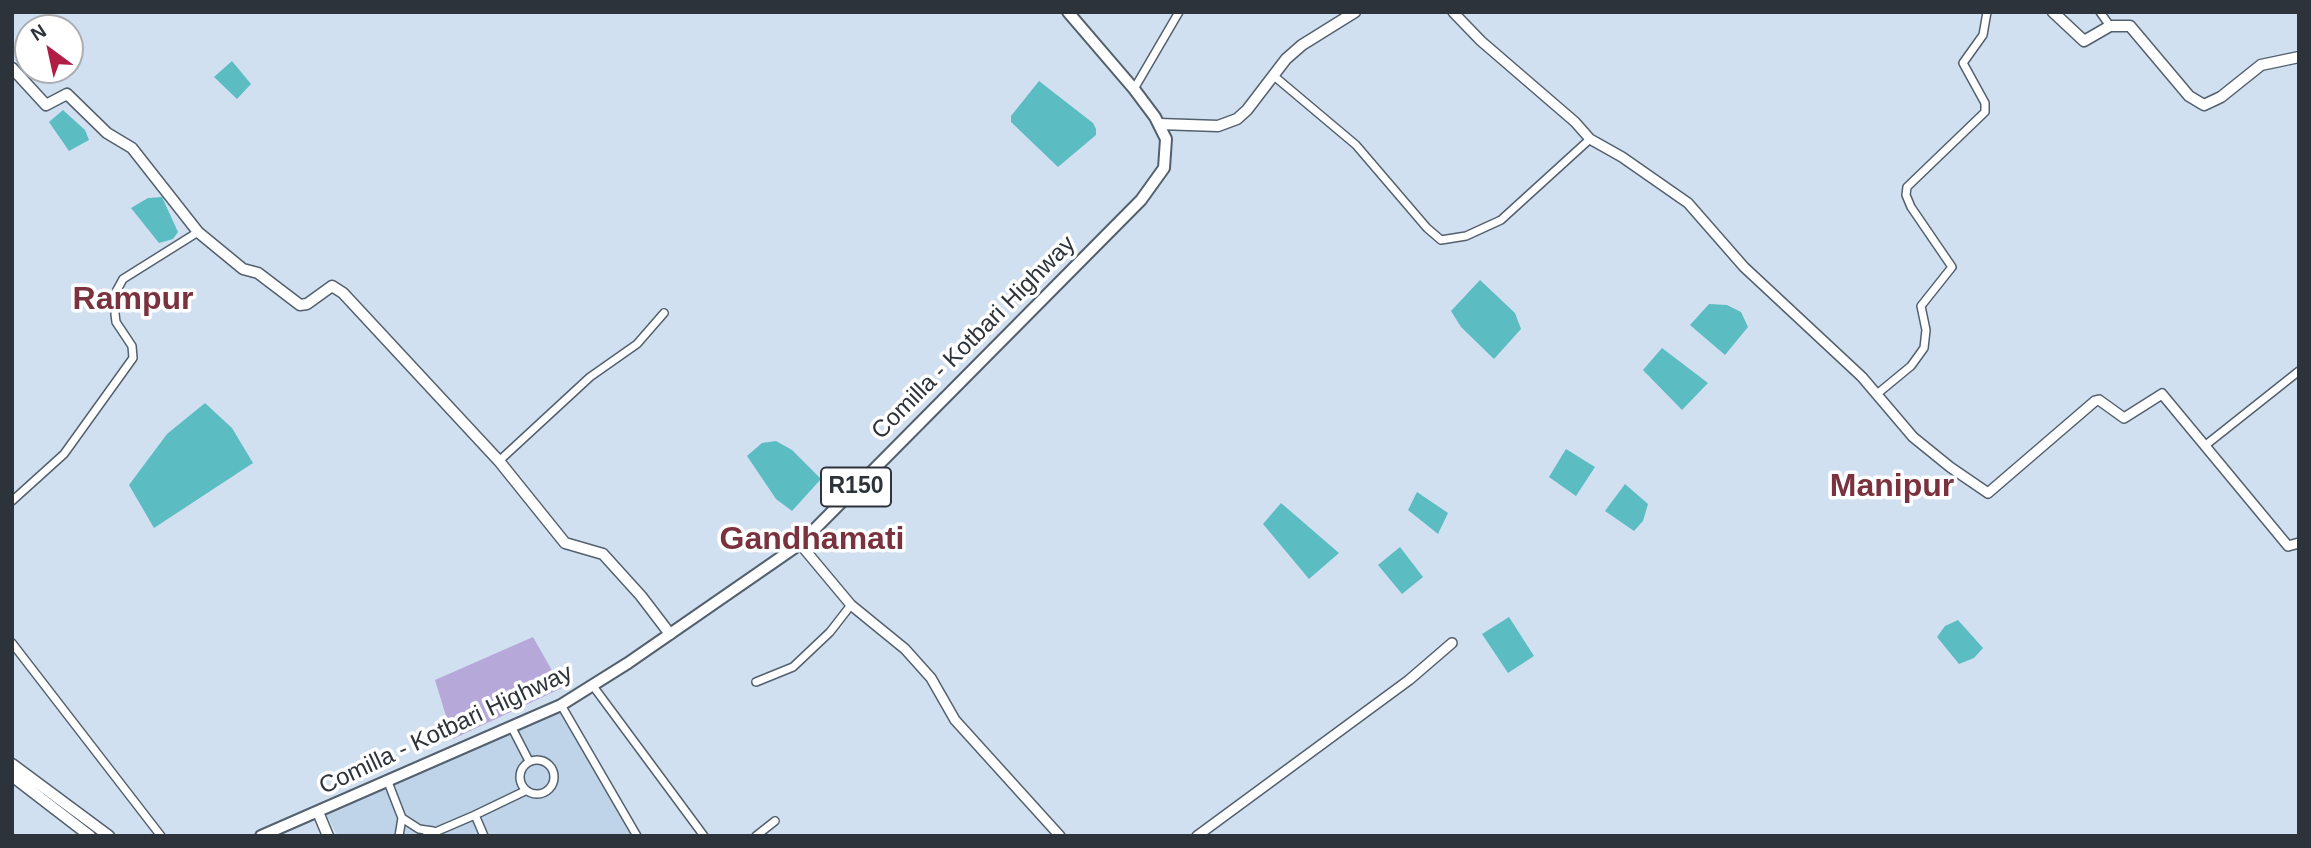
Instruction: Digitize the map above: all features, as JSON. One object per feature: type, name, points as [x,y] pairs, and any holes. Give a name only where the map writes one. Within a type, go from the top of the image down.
[{"type":"main road","name":"Comilla - Kotbari Highway","points":[[318,812],[561,705],[593,686],[800,544],[1153,187],[1164,168],[1167,150],[1159,124],[1134,89],[1068,12]]},
{"type":"main road","points":[[1159,124],[1228,124],[1247,110],[1302,45],[1355,12]]},
{"type":"main road","points":[[2053,12],[2084,41],[2110,26],[2123,25],[2136,31],[2189,96],[2204,105],[2221,97],[2261,65],[2299,57]]},
{"type":"main road","points":[[12,68],[46,105],[67,94],[107,134],[132,148],[198,232],[243,269],[258,272],[296,303],[307,304],[327,288],[338,288],[380,329],[499,461],[565,544],[603,554],[670,634]]},
{"type":"main road","points":[[12,764],[109,836]]},
{"type":"main road","points":[[12,776],[90,836]]},
{"type":"main road","points":[[318,812],[328,836]]},
{"type":"main road","name":"R150","points":[[261,836],[318,812]]},
{"type":"street","points":[[1134,89],[1179,12]]},
{"type":"street","points":[[1453,12],[1481,41],[1575,122],[1590,139],[1622,157],[1688,203],[1744,267],[1849,364],[1913,437],[1988,493],[2098,400],[2124,418],[2159,394],[2165,394],[2288,546],[2299,543]]},
{"type":"street","points":[[1877,394],[1911,366],[1924,348],[1926,330],[1921,306],[1952,267],[1912,206],[1906,195],[1907,187],[1985,112],[1985,103],[1963,63],[1983,35],[1987,12]]},
{"type":"street","points":[[2100,12],[2110,26]]},
{"type":"street","points":[[1274,76],[1356,145],[1427,228],[1441,240],[1465,236],[1501,220],[1590,139]]},
{"type":"street","points":[[12,501],[64,454],[133,358],[132,346],[116,322],[117,290],[123,279],[198,232]]},
{"type":"street","points":[[499,461],[590,377],[622,358],[664,313]]},
{"type":"street","points":[[2207,444],[2299,371]]},
{"type":"street","points":[[800,544],[850,605],[905,649],[931,678],[955,720],[1060,836]]},
{"type":"street","points":[[756,682],[793,667],[830,632],[850,605]]},
{"type":"street","points":[[12,643],[161,836]]},
{"type":"street","points":[[1197,836],[1409,680],[1452,643]]},
{"type":"street","points":[[593,686],[704,836]]},
{"type":"street","points":[[561,705],[637,836]]},
{"type":"street","points":[[512,728],[529,761]]},
{"type":"street","points":[[426,836],[525,791],[534,794],[547,792],[554,784],[554,773],[550,765],[542,760],[529,761],[520,772],[525,791]]},
{"type":"street","points":[[388,782],[402,818],[399,836]]},
{"type":"street","points":[[475,815],[484,836]]},
{"type":"street","points":[[402,818],[419,828],[436,832]]},
{"type":"street","points":[[756,836],[775,821]]},
{"type":"shaded area","points":[[232,61],[251,84],[237,99],[214,77]]},
{"type":"shaded area","points":[[1039,81],[1093,123],[1096,129],[1096,135],[1058,167],[1011,122],[1011,116]]},
{"type":"shaded area","points":[[63,110],[85,130],[89,140],[69,151],[49,122]]},
{"type":"shaded area","points":[[162,197],[178,232],[173,239],[159,243],[131,208],[148,198]]},
{"type":"shaded area","points":[[1480,280],[1515,313],[1521,329],[1494,359],[1461,327],[1451,311]]},
{"type":"shaded area","points":[[1709,304],[1727,305],[1741,312],[1748,327],[1725,355],[1690,325]]},
{"type":"shaded area","points":[[1662,348],[1708,383],[1682,410],[1643,370]]},
{"type":"shaded area","points":[[205,403],[232,428],[253,463],[154,528],[129,485],[167,434]]},
{"type":"shaded area","points":[[776,441],[792,450],[821,479],[792,511],[776,499],[747,456],[762,443]]},
{"type":"shaded area","points":[[1566,449],[1595,467],[1576,496],[1549,477]]},
{"type":"shaded area","points":[[1625,484],[1648,504],[1643,521],[1634,531],[1605,511]]},
{"type":"shaded area","points":[[1417,492],[1448,513],[1438,534],[1408,510]]},
{"type":"shaded area","points":[[1281,503],[1339,553],[1309,579],[1263,524]]},
{"type":"shaded area","points":[[1400,547],[1423,577],[1402,594],[1378,565]]},
{"type":"shaded area","points":[[1509,617],[1534,656],[1508,673],[1482,634]]},
{"type":"shaded area","points":[[1958,620],[1983,648],[1974,658],[1959,664],[1937,637],[1945,626]]},
{"type":"shaded area","points":[[533,637],[562,688],[453,739],[435,680]]},
{"type":"shaded area","points":[[562,710],[631,836],[338,836],[326,814]]},
{"type":"district","name":"Rampur","points":[[133,300]]},
{"type":"district","name":"Manipur","points":[[1892,487]]},
{"type":"district","name":"Gandhamati","points":[[812,540]]}]
